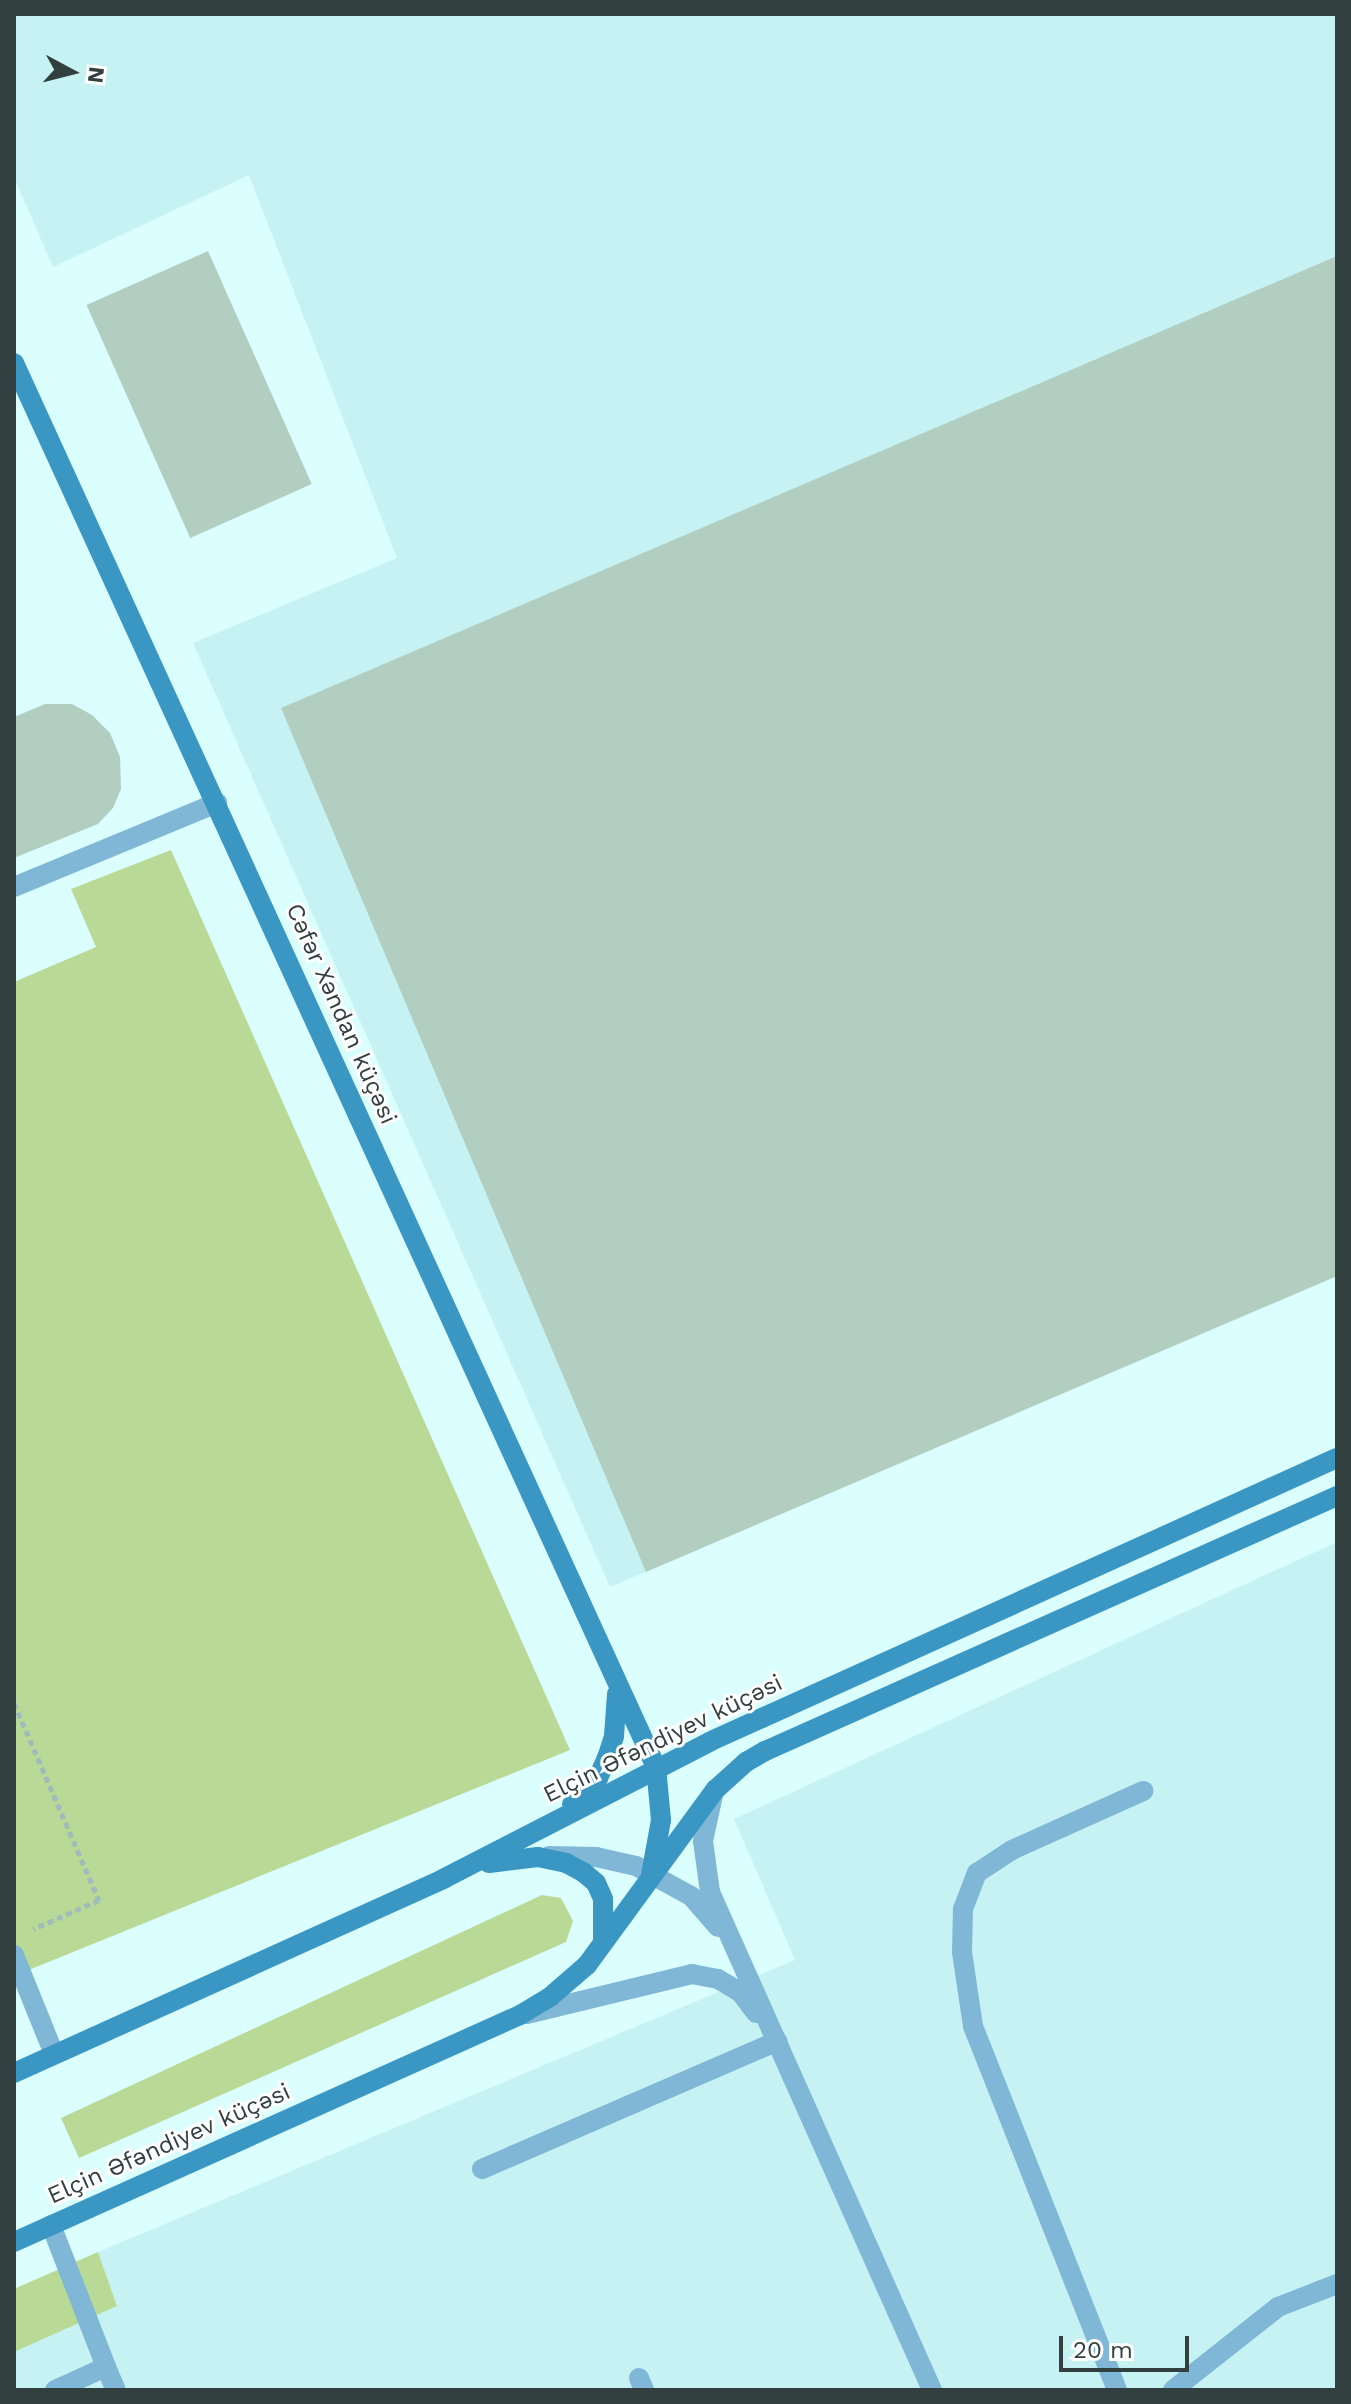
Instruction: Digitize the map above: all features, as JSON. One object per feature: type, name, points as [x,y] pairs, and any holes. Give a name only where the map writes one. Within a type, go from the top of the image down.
[{"type":"main road","name":"Cəfər Xəndan küçəsi","points":[[14,363],[656,1767]]},
{"type":"main road","name":"Elçin Əfəndiyev küçəsi","points":[[14,2073],[443,1879],[656,1767],[1337,1458]]},
{"type":"main road","points":[[715,1790],[746,1762],[785,1741],[1337,1496]]},
{"type":"main road","points":[[537,1830],[583,1796],[598,1778],[614,1736],[617,1687]]},
{"type":"main road","points":[[651,1875],[661,1820],[656,1767]]},
{"type":"main road","name":"Elçin Əfəndiyev küçəsi","points":[[14,2242],[520,2015],[570,1982],[603,1943],[715,1790]]},
{"type":"main road","points":[[443,1879],[498,1861],[538,1857],[566,1863],[596,1883],[603,1899],[603,1943]]},
{"type":"street","points":[[14,887],[217,803]]},
{"type":"street","points":[[715,1790],[706,1816],[705,1866],[710,1892],[932,2390]]},
{"type":"street","points":[[1117,2390],[973,2026],[962,1952],[963,1909],[977,1873],[1000,1857],[1143,1791]]},
{"type":"street","points":[[538,1857],[596,1857],[636,1866],[691,1896],[734,1949]]},
{"type":"street","points":[[14,1955],[54,2054]]},
{"type":"street","points":[[520,2015],[692,1974],[718,1979],[741,1993],[778,2041]]},
{"type":"street","points":[[482,2169],[778,2041]]},
{"type":"street","points":[[51,2225],[116,2390]]},
{"type":"street","points":[[1173,2390],[1278,2307],[1337,2284]]},
{"type":"street","points":[[55,2390],[106,2367]]},
{"type":"path","points":[[14,1703],[99,1900],[28,1931]]},
{"type":"shaded area","points":[[14,14],[1337,14],[1337,1276],[610,1587],[193,643],[397,558],[249,175],[53,267],[14,177]]},
{"type":"shaded area","points":[[1337,1542],[1337,2390],[14,2390],[14,2352],[117,2306],[98,2252],[795,1960],[734,1819]]},
{"type":"green space","points":[[171,850],[570,1750],[14,1976],[14,982],[96,947],[71,889]]},
{"type":"green space","points":[[542,1895],[561,1898],[573,1921],[566,1942],[79,2158],[61,2118]]},
{"type":"green space","points":[[98,2252],[117,2306],[14,2352],[14,2289]]},
{"type":"building","points":[[208,251],[312,484],[190,538],[86,305]]},
{"type":"building","points":[[1337,256],[1337,1276],[646,1572],[281,708]]},
{"type":"building","points":[[45,704],[72,704],[92,715],[110,733],[120,757],[121,789],[113,808],[98,824],[14,858],[14,717]]}]
